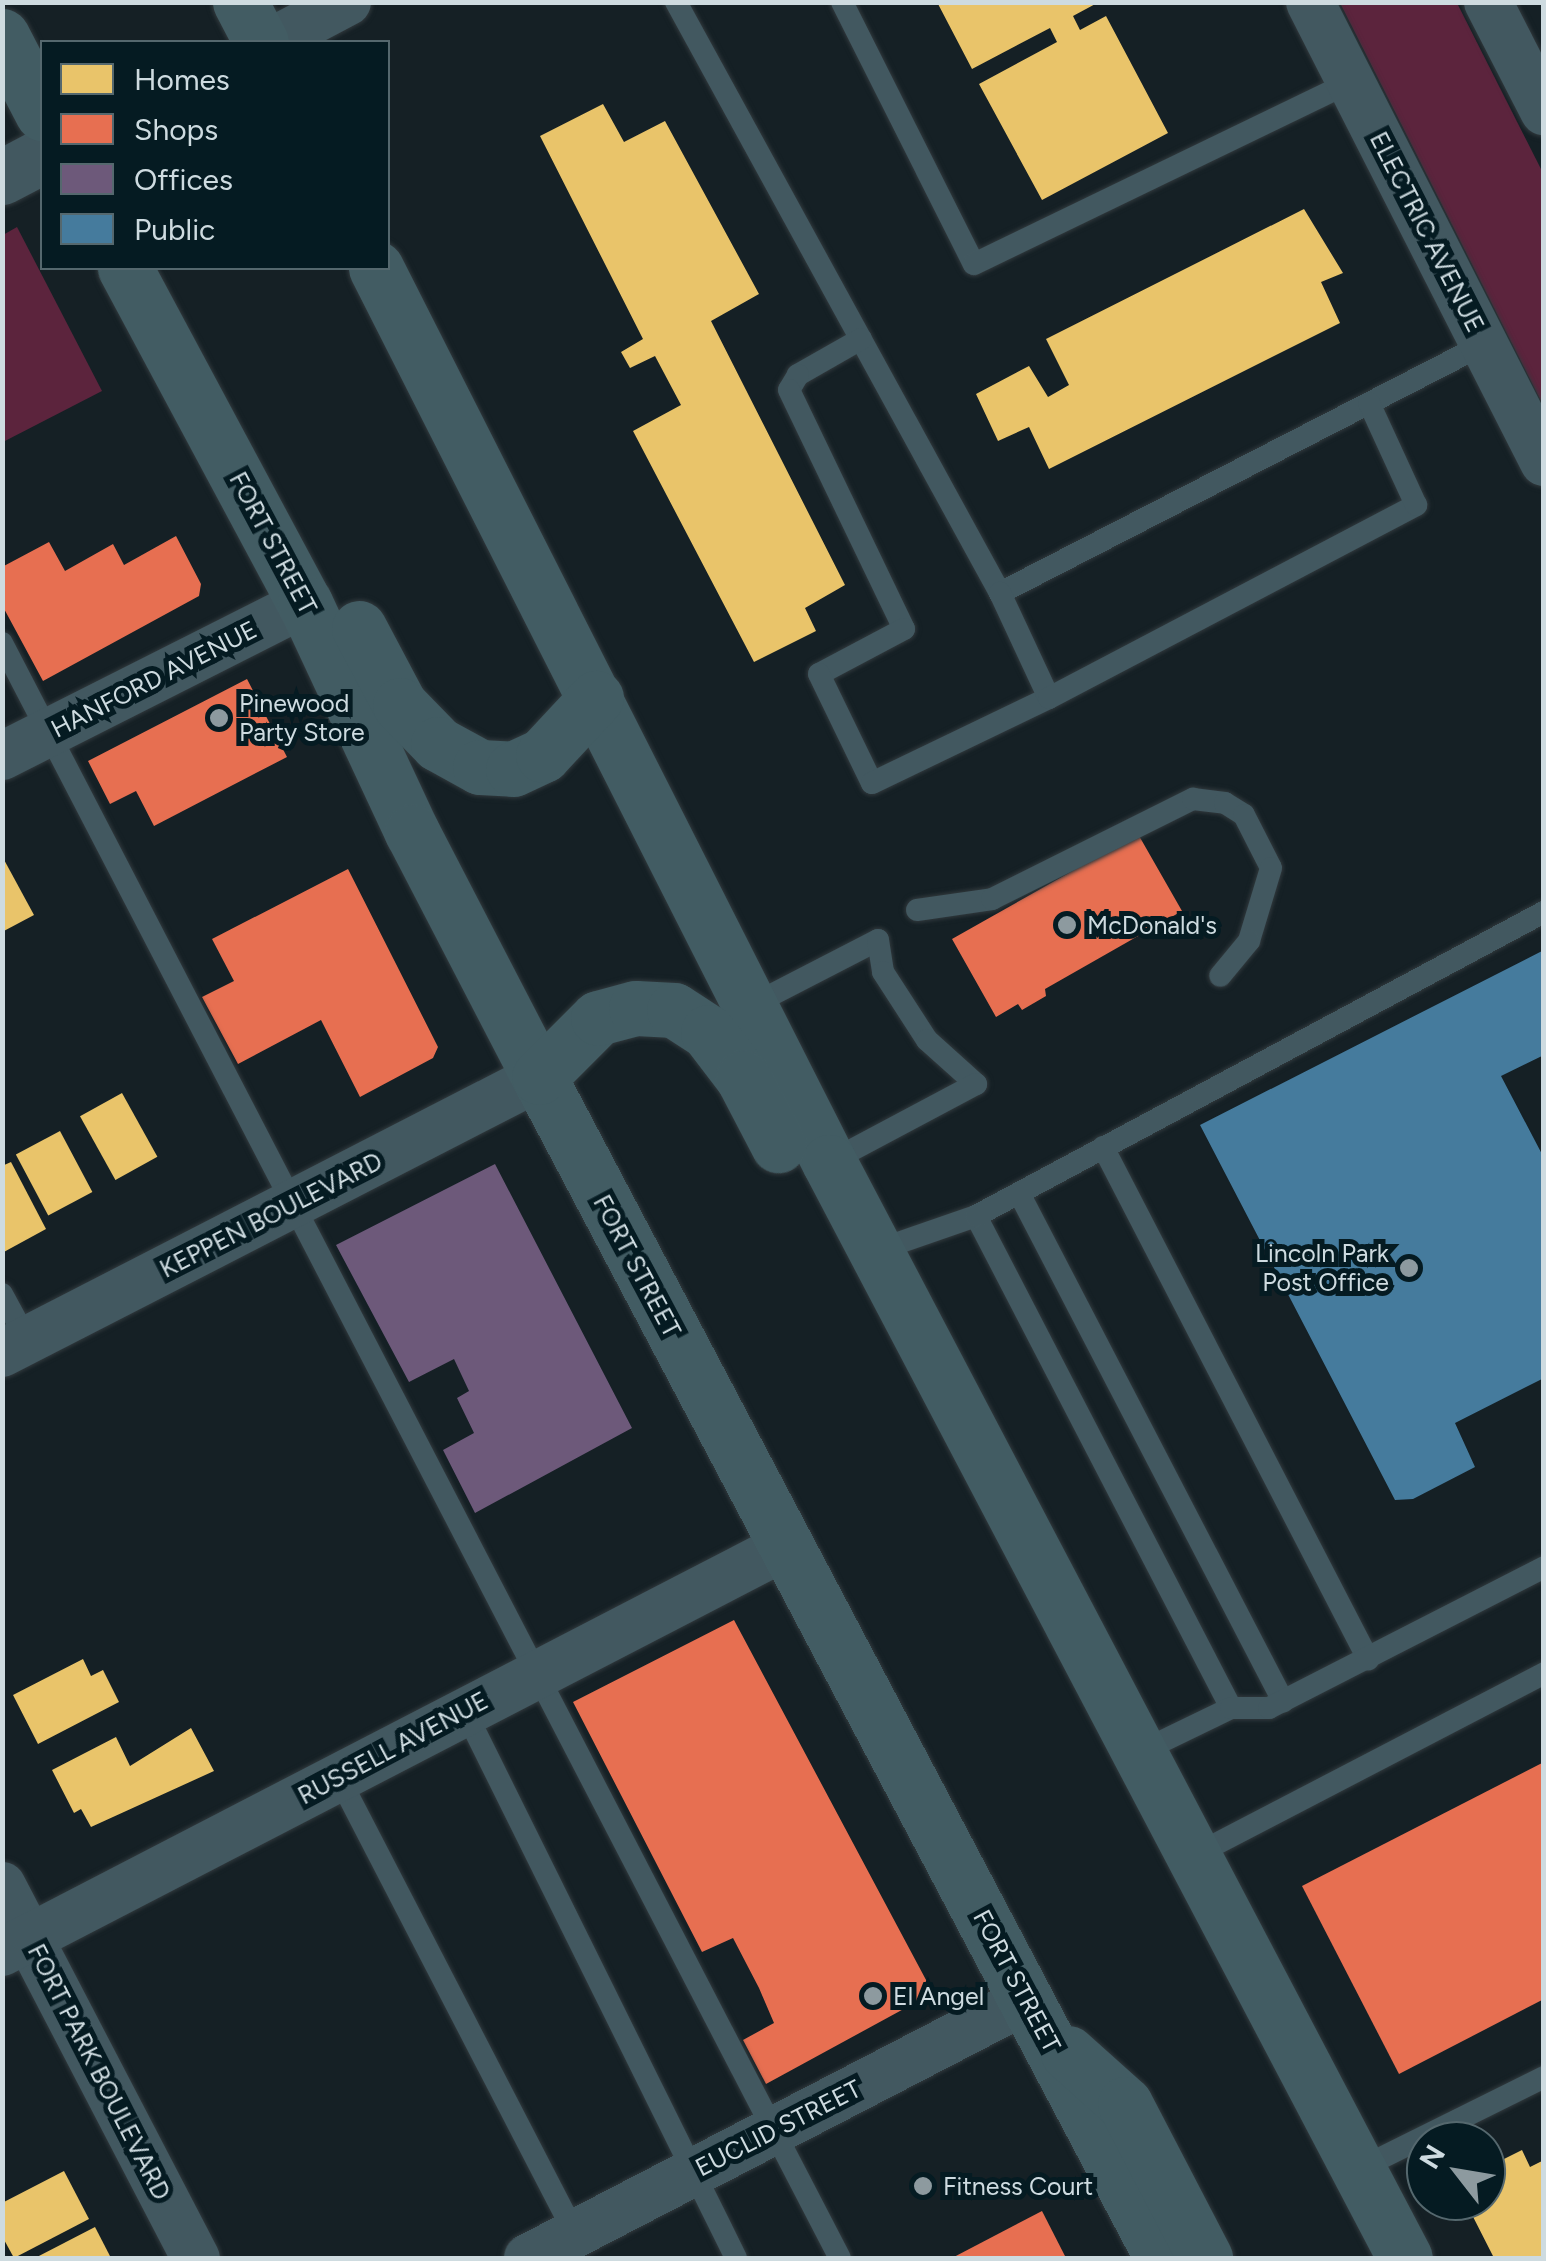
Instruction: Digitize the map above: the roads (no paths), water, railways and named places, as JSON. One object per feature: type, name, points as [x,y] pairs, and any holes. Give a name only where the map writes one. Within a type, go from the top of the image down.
[{"type":"main road","points":[[240,2],[260,40]]},
{"type":"main road","points":[[2,36],[40,108]]},
{"type":"main road","name":"FORT STREET","points":[[126,270],[305,603],[412,832],[538,1077],[1162,2258]]},
{"type":"main road","points":[[169,270],[400,705],[438,744],[480,767],[513,768],[543,756],[596,698]]},
{"type":"main road","points":[[377,270],[875,1251],[1405,2258]]},
{"type":"main road","points":[[538,1077],[598,1018],[636,1008],[674,1010],[708,1032],[743,1078],[967,1504],[1046,1577]]},
{"type":"main road","points":[[1036,2015],[1125,2104],[1205,2258]]},
{"type":"street","points":[[275,40],[347,2]]},
{"type":"street","name":"ELECTRIC AVENUE","points":[[1310,2],[1544,462]]},
{"type":"street","points":[[1488,2],[1544,111]]},
{"type":"street","points":[[2,177],[40,157]]},
{"type":"street","name":"HANFORD AVENUE","points":[[2,756],[305,603]]},
{"type":"street","name":"KEPPEN BOULEVARD","points":[[15,1346],[538,1077]]},
{"type":"street","name":"RUSSELL AVENUE","points":[[16,1944],[784,1547]]},
{"type":"street","name":"FORT PARK BOULEVARD","points":[[2,1886],[16,1944],[196,2258]]},
{"type":"street","name":"EUCLID STREET","points":[[528,2258],[776,2129],[1036,2015]]},
{"type":"lane","points":[[676,2],[1000,594],[1048,698]]},
{"type":"lane","points":[[842,2],[974,264],[1350,82]]},
{"type":"lane","points":[[860,339],[798,375],[789,390],[904,629],[819,674],[872,783],[1048,698],[1416,505],[1369,404]]},
{"type":"lane","points":[[1000,594],[1484,344]]},
{"type":"lane","points":[[2,642],[840,2258]]},
{"type":"lane","points":[[917,910],[992,900],[1193,799],[1226,803],[1244,815],[1271,868],[1249,941],[1220,976]]},
{"type":"lane","points":[[875,1251],[976,1216],[1544,912]]},
{"type":"lane","points":[[749,1006],[878,940],[883,972],[927,1040],[976,1084],[829,1162]]},
{"type":"lane","points":[[1103,1147],[1368,1659]]},
{"type":"lane","points":[[1019,1192],[1283,1702]]},
{"type":"lane","points":[[976,1216],[1231,1708]]},
{"type":"lane","points":[[2,1294],[15,1346]]},
{"type":"lane","points":[[1138,1753],[1231,1708],[1269,1708],[1283,1702],[1544,1568]]},
{"type":"lane","points":[[1193,1856],[1544,1673]]},
{"type":"lane","points":[[464,1710],[736,2258]]},
{"type":"lane","points":[[338,1776],[576,2234]]},
{"type":"lane","points":[[1361,2168],[1544,2077]]},
{"type":"place","name":"Pinewood Party Store","points":[[219,718]]},
{"type":"place","name":"McDonald's","points":[[1067,925]]},
{"type":"place","name":"Lincoln Park Post Office","points":[[1409,1268]]},
{"type":"place","name":"El Angel","points":[[873,1996]]},
{"type":"place","name":"Fitness Court","points":[[923,2186]]}]
